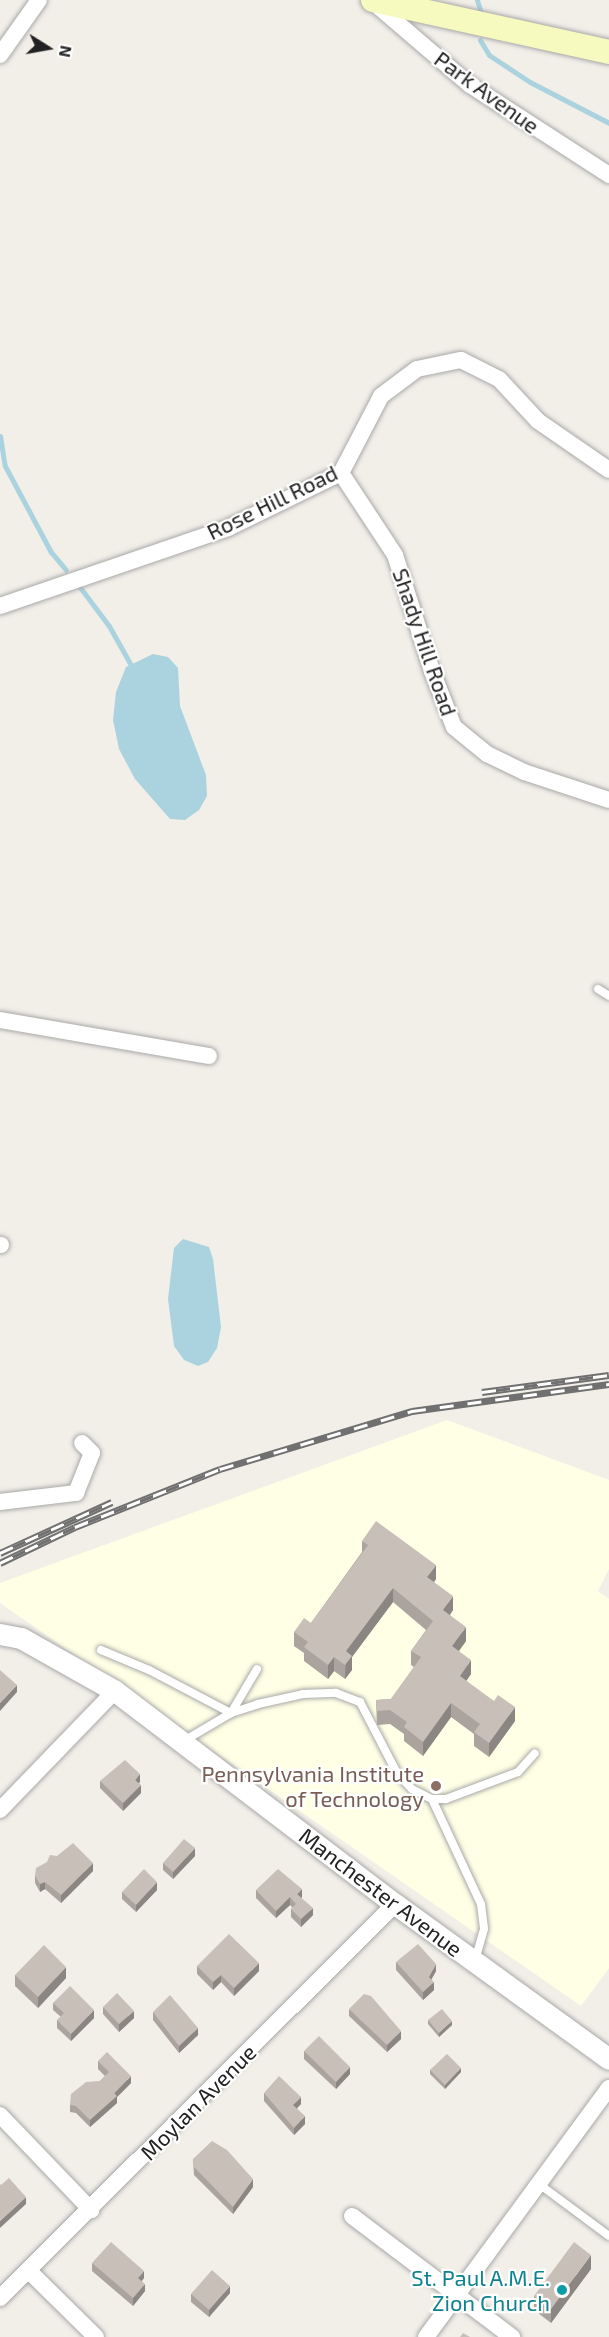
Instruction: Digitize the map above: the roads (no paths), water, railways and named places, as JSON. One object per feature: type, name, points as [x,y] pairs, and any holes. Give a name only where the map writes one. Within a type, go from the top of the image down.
[{"type":"main road","points":[[372,0],[609,52]]},
{"type":"street","points":[[0,55],[39,0]]},
{"type":"street","name":"Park Avenue","points":[[372,0],[470,85],[609,176]]},
{"type":"street","name":"Rose Hill Road","points":[[0,606],[228,528],[341,473],[381,396],[417,369],[460,360],[499,379],[538,421],[609,470]]},
{"type":"street","name":"Shady Hill Road","points":[[341,473],[395,555],[432,671],[454,727],[487,753],[524,772],[609,800]]},
{"type":"street","points":[[0,1020],[209,1056]]},
{"type":"street","points":[[0,1502],[76,1493],[92,1453],[82,1443]]},
{"type":"street","name":"Manchester Avenue","points":[[0,1634],[21,1638],[115,1691],[394,1904],[609,2059]]},
{"type":"street","points":[[0,1810],[115,1691]]},
{"type":"street","name":"Moylan Avenue","points":[[0,2298],[91,2210],[394,1904]]},
{"type":"street","points":[[426,2337],[609,2088]]},
{"type":"street","points":[[0,2115],[91,2210]]},
{"type":"street","points":[[352,2216],[512,2337]]},
{"type":"street","points":[[29,2271],[96,2337]]},
{"type":"lane","points":[[598,989],[609,996]]},
{"type":"lane","points":[[101,1650],[149,1670],[231,1713]]},
{"type":"lane","points":[[231,1713],[257,1669]]},
{"type":"lane","points":[[182,1743],[231,1713],[303,1694],[352,1696],[367,1712],[397,1773],[412,1789],[432,1799],[446,1799],[518,1772],[535,1753]]},
{"type":"lane","points":[[432,1799],[481,1904],[484,1929],[475,1962]]},
{"type":"lane","points":[[539,2184],[609,2236]]},
{"type":"water","points":[[153,654],[168,657],[178,668],[180,706],[206,775],[207,796],[199,810],[185,820],[170,819],[135,779],[119,749],[113,720],[116,692],[126,667]]},
{"type":"water","points":[[183,1239],[209,1247],[213,1259],[221,1327],[217,1348],[208,1362],[198,1366],[184,1360],[174,1346],[168,1299],[174,1248]]},
{"type":"waterway","points":[[477,0],[481,13]]},
{"type":"waterway","points":[[480,40],[489,55],[530,82],[609,123]]},
{"type":"waterway","points":[[0,436],[5,466],[51,552],[66,570]]},
{"type":"waterway","points":[[79,586],[109,626],[131,665]]},
{"type":"railway","points":[[482,1392],[609,1375]]},
{"type":"railway","points":[[0,1563],[75,1527],[220,1469],[412,1411],[609,1384]]},
{"type":"railway","points":[[0,1553],[112,1502]]},
{"type":"place","name":"Pennsylvania Institute of Technology","points":[[436,1786]]},
{"type":"place","name":"St. Paul A.M.E. Zion Church","points":[[562,2290]]}]
